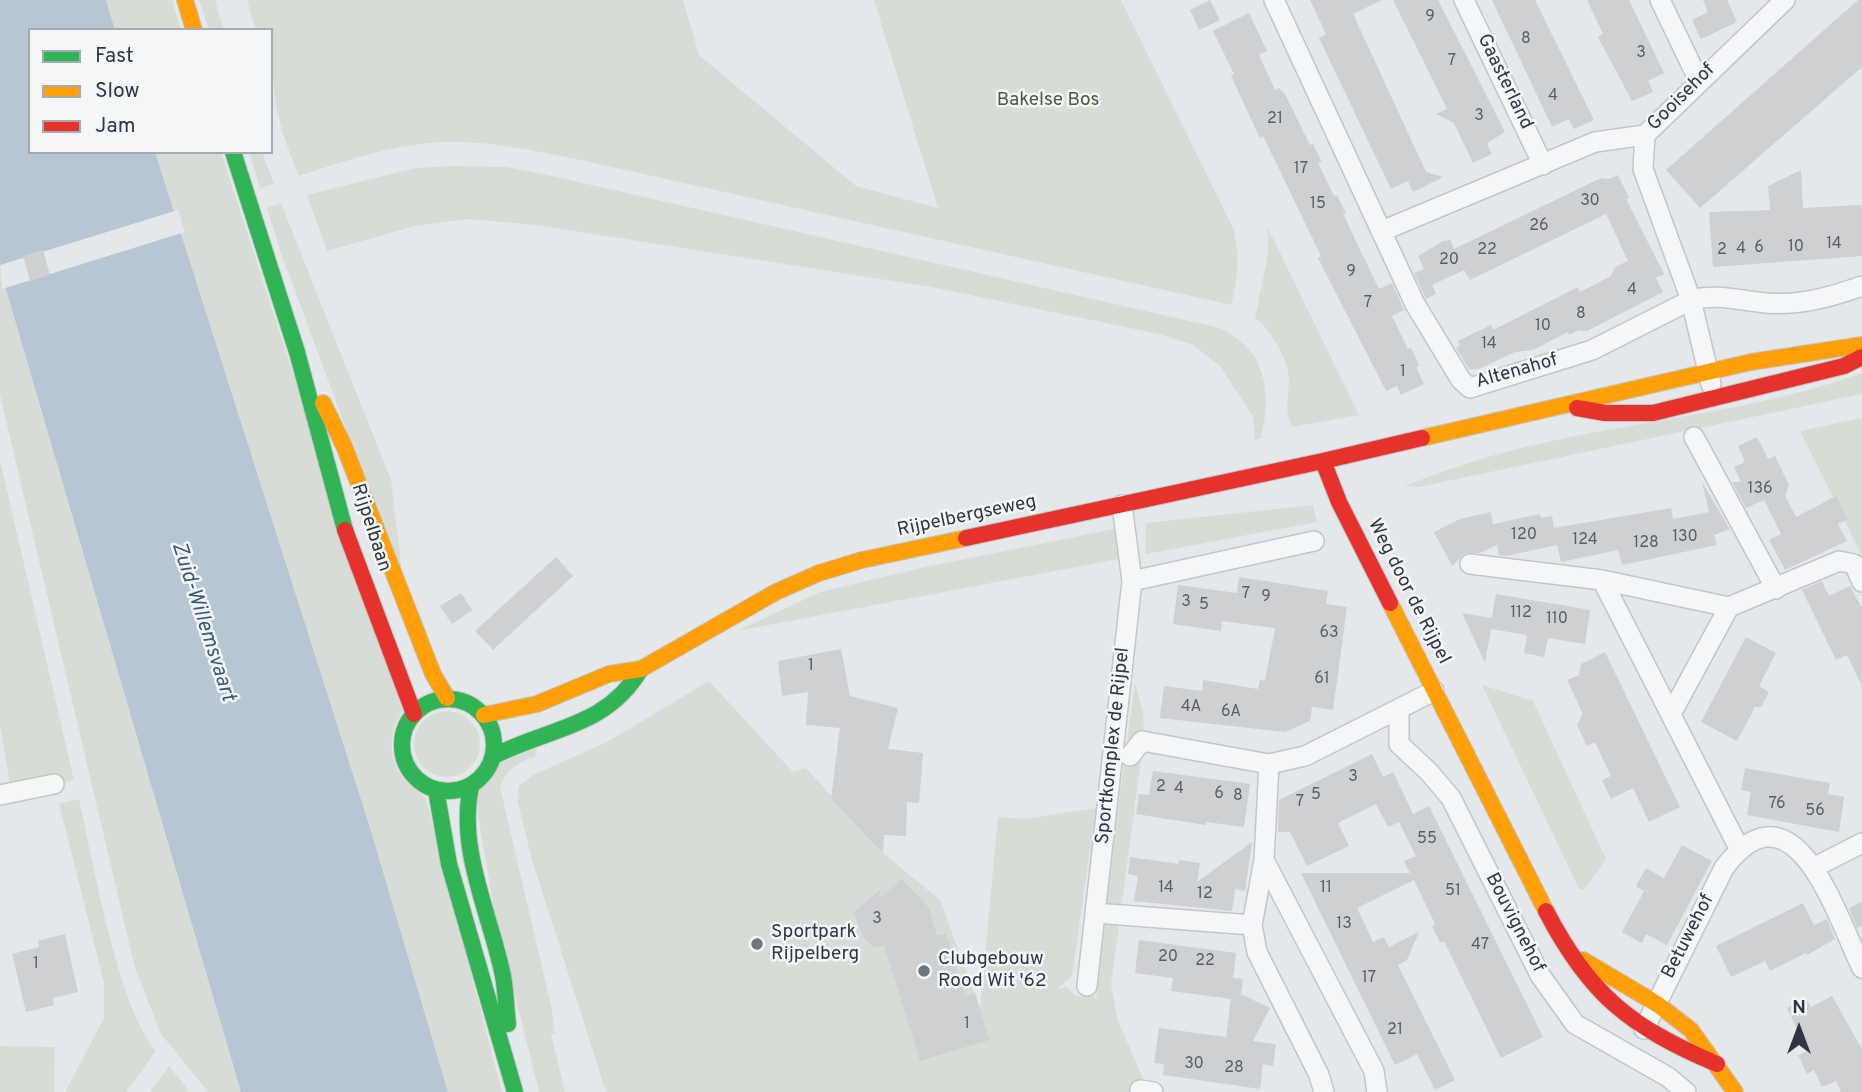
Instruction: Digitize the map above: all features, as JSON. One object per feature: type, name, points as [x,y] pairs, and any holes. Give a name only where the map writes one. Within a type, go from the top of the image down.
[{"type":"street","points":[[185,0],[193,28]]},
{"type":"street","name":"Altenahof","points":[[1273,0],[1415,304],[1461,380],[1470,388],[1592,350],[1691,300]]},
{"type":"street","name":"Gaasterland","points":[[1464,0],[1543,165]]},
{"type":"street","points":[[1660,0],[1699,81]]},
{"type":"street","name":"Gooisehof","points":[[1715,399],[1691,300],[1643,169],[1645,135],[1785,0]]},
{"type":"street","points":[[1382,231],[1595,142],[1645,135]]},
{"type":"street","name":"Rijpelbaan","points":[[234,154],[297,352],[349,543],[414,714]]},
{"type":"street","points":[[1691,300],[1705,296],[1767,304],[1825,300],[1862,286]]},
{"type":"street","points":[[1323,461],[1708,373],[1862,345]]},
{"type":"street","name":"Rijpelbaan","points":[[297,352],[344,446],[433,674],[447,698]]},
{"type":"street","points":[[1562,406],[1605,413],[1653,413],[1844,366],[1862,357]]},
{"type":"street","points":[[1695,437],[1776,589]]},
{"type":"street","name":"Rijpelbergseweg","points":[[484,715],[537,704],[609,674],[641,669],[776,592],[819,573],[862,560],[1323,461]]},
{"type":"street","name":"Weg door de Rijpel","points":[[1323,461],[1339,502],[1561,940],[1575,956],[1589,980],[1621,1012],[1644,1029],[1717,1064]]},
{"type":"street","name":"Sportkomplex de Rijpel","points":[[1087,986],[1132,581],[1122,505]]},
{"type":"street","points":[[1132,581],[1314,541]]},
{"type":"street","points":[[1470,564],[1602,580],[1729,607],[1839,561],[1854,564],[1862,582]]},
{"type":"street","points":[[1602,580],[1739,848],[1755,837],[1782,837],[1798,848],[1813,867],[1862,968]]},
{"type":"street","points":[[1671,714],[1729,607]]},
{"type":"street","name":"Rijpelbergseweg","points":[[494,755],[514,744],[601,711],[621,699],[641,669]]},
{"type":"street","points":[[1130,756],[1142,741],[1269,764],[1305,756],[1434,691]]},
{"type":"street","points":[[447,698],[474,706],[484,715],[492,727],[494,755],[490,767],[471,787],[449,792],[436,790],[413,776],[402,752],[406,725],[414,714],[435,700],[447,698]]},
{"type":"street","name":"Bouvignehof","points":[[1399,709],[1399,744],[1430,772],[1451,799],[1540,975],[1575,1024],[1668,1077],[1686,1092]]},
{"type":"street","points":[[1269,764],[1264,860],[1252,925],[1257,952],[1319,1075],[1324,1092]]},
{"type":"street","points":[[0,795],[54,784]]},
{"type":"street","points":[[471,787],[467,811],[470,841],[503,978],[515,1092]]},
{"type":"street","points":[[436,790],[449,864],[515,1092]]},
{"type":"street","points":[[1813,867],[1862,843]]},
{"type":"street","name":"Betuwehof","points":[[1644,1029],[1724,867],[1739,848]]},
{"type":"street","points":[[1264,860],[1374,1071],[1377,1092]]},
{"type":"street","points":[[1108,914],[1252,925]]},
{"type":"street","name":"Weg door de Rijpel","points":[[1575,956],[1657,1004],[1691,1030],[1735,1092]]},
{"type":"green space","points":[[106,0],[172,0],[180,28],[114,28]]},
{"type":"green space","points":[[199,0],[215,0],[223,28],[208,28]]},
{"type":"green space","name":"Bakelse Bos","points":[[247,0],[683,0],[699,55],[856,186],[938,208],[874,0],[1121,0],[1234,230],[1237,267],[1231,305],[576,159],[497,145],[449,142],[411,145],[373,153],[299,176],[284,138],[276,104],[273,28],[255,28]]},
{"type":"green space","points":[[156,154],[222,154],[403,711],[392,735],[394,761],[405,780],[426,799],[502,1092],[448,1092],[371,831]]},
{"type":"green space","points":[[250,154],[263,154],[274,184],[260,188]]},
{"type":"green space","points":[[507,167],[552,176],[1216,327],[1245,346],[1255,358],[1261,372],[1266,404],[1261,438],[1255,440],[1253,416],[1220,366],[1193,345],[1159,334],[931,287],[536,225],[468,219],[415,226],[327,251],[307,195],[416,168]]},
{"type":"green space","points":[[281,203],[391,480],[403,583],[281,253],[267,208]]},
{"type":"green space","points":[[1268,228],[1359,415],[1293,427],[1290,422],[1287,410],[1289,379],[1286,363],[1273,337],[1255,318],[1268,253]]},
{"type":"green space","points":[[0,269],[241,1092],[208,1092],[161,1034],[135,968],[0,395]]},
{"type":"green space","points":[[1862,373],[1862,394],[1419,487],[1404,486],[1525,447],[1779,397]]},
{"type":"green space","points":[[1862,418],[1862,556],[1800,431]]},
{"type":"green space","points":[[0,460],[74,780],[31,789],[11,789],[0,726]]},
{"type":"green space","points":[[1313,505],[1317,522],[1146,554],[1146,523]]},
{"type":"green space","points":[[1118,528],[1124,558],[737,631],[820,592],[921,568]]},
{"type":"green space","name":"Sportpark Rijpelberg","points":[[709,681],[793,772],[806,768],[883,853],[940,900],[980,1009],[998,817],[1026,819],[1096,808],[1072,976],[1057,989],[1066,987],[1076,996],[1094,996],[1097,1001],[1095,986],[1102,924],[1135,683],[1143,712],[1144,737],[1111,984],[1118,1021],[1149,1092],[606,1092],[532,860],[517,799],[519,786],[533,775],[607,742]]},
{"type":"green space","points":[[1482,685],[1533,701],[1606,859],[1584,890],[1579,889]]},
{"type":"green space","points":[[447,711],[470,721],[480,744],[470,767],[447,777],[424,767],[414,744],[424,721]]},
{"type":"green space","points":[[537,743],[535,757],[513,768],[500,787],[552,1010],[555,1033],[551,1034],[565,1092],[539,1092],[496,920],[474,793],[487,784],[499,762]]},
{"type":"green space","points":[[79,799],[99,894],[119,968],[142,1030],[156,1051],[126,1092],[65,1092],[104,1018],[104,983],[59,804]]},
{"type":"green space","points":[[0,1046],[55,1047],[54,1092],[0,1092]]},
{"type":"green space","points":[[169,1066],[190,1092],[150,1092]]},
{"type":"water","name":"Zuid-Willemsvaart","points":[[0,0],[106,0],[114,28],[28,28],[28,154],[156,154],[371,831],[448,1092],[241,1092],[0,269]]},
{"type":"pier","points":[[178,210],[185,232],[2,289],[0,265]]},
{"type":"building","points":[[1210,0],[1220,20],[1199,30],[1190,10]]},
{"type":"building","points":[[1310,0],[1382,0],[1353,14],[1426,172],[1443,177],[1413,192],[1408,181],[1391,189],[1319,38],[1326,34]]},
{"type":"building","points":[[1393,0],[1438,0],[1505,132],[1487,143],[1492,154],[1473,163],[1454,123],[1436,114],[1447,109]]},
{"type":"building","points":[[1492,0],[1535,0],[1594,120],[1574,129],[1569,119],[1552,127]]},
{"type":"building","points":[[1587,0],[1629,0],[1664,73],[1648,81],[1653,92],[1632,101],[1598,37],[1603,34]]},
{"type":"building","points":[[1703,0],[1727,0],[1737,22],[1701,39],[1692,20],[1708,12]]},
{"type":"building","points":[[1858,0],[1862,0],[1862,67],[1700,208],[1666,170]]},
{"type":"building","points":[[1249,13],[1267,51],[1259,55],[1275,90],[1279,88],[1285,94],[1310,145],[1313,144],[1322,162],[1318,163],[1334,196],[1337,195],[1346,213],[1343,214],[1379,289],[1392,283],[1404,310],[1392,316],[1408,349],[1411,348],[1415,356],[1419,366],[1416,367],[1424,384],[1401,395],[1397,386],[1386,391],[1318,258],[1321,256],[1263,136],[1260,138],[1213,31]]},
{"type":"building","points":[[1801,170],[1803,208],[1862,205],[1862,256],[1713,267],[1709,212],[1770,210],[1768,186]]},
{"type":"building","points":[[1618,175],[1629,198],[1626,199],[1664,274],[1656,278],[1663,292],[1587,331],[1579,330],[1569,335],[1568,332],[1533,350],[1515,352],[1479,369],[1469,369],[1456,348],[1460,345],[1458,341],[1491,325],[1493,330],[1578,287],[1580,292],[1611,276],[1615,267],[1628,261],[1606,214],[1470,280],[1464,270],[1432,285],[1436,294],[1426,299],[1414,273],[1424,269],[1418,256],[1443,241],[1450,240],[1454,249],[1601,178],[1609,179]]},
{"type":"building","points":[[43,250],[50,275],[30,281],[23,256]]},
{"type":"building","points":[[1757,437],[1768,459],[1775,456],[1789,485],[1785,495],[1796,517],[1836,496],[1848,519],[1838,524],[1847,541],[1785,570],[1769,540],[1781,534],[1764,500],[1746,508],[1732,482],[1741,482],[1734,467],[1745,462],[1738,446]]},
{"type":"building","points":[[1702,482],[1730,529],[1714,535],[1717,545],[1622,565],[1618,550],[1561,562],[1557,545],[1506,556],[1499,555],[1497,545],[1480,553],[1465,553],[1452,566],[1434,532],[1460,519],[1491,512],[1493,524],[1540,514],[1541,518],[1552,516],[1554,528],[1671,508],[1673,519],[1709,512]]},
{"type":"building","points":[[556,557],[573,576],[493,650],[475,631]]},
{"type":"building","points":[[1239,577],[1328,591],[1326,604],[1347,607],[1333,710],[1312,707],[1310,721],[1285,732],[1160,718],[1164,686],[1202,691],[1203,680],[1258,689],[1260,680],[1265,681],[1275,628],[1222,621],[1221,631],[1173,624],[1178,585],[1237,593]]},
{"type":"building","points":[[1822,581],[1829,596],[1850,586],[1862,608],[1862,686],[1847,655],[1836,660],[1802,590]]},
{"type":"building","points":[[461,593],[472,610],[452,624],[440,606]]},
{"type":"building","points":[[1496,594],[1590,610],[1585,644],[1548,638],[1544,657],[1524,653],[1527,635],[1491,629],[1485,663],[1462,613],[1492,618]]},
{"type":"building","points":[[1746,637],[1776,653],[1759,686],[1769,692],[1761,707],[1755,707],[1737,741],[1701,722]]},
{"type":"building","points":[[841,649],[850,696],[898,708],[888,749],[923,753],[919,803],[907,802],[906,836],[884,835],[883,853],[831,799],[840,728],[806,725],[808,692],[782,696],[778,661]]},
{"type":"building","points":[[1605,652],[1680,807],[1649,822],[1633,788],[1611,799],[1602,780],[1611,776],[1595,742],[1587,746],[1577,725],[1583,714],[1567,680],[1579,675],[1581,664]]},
{"type":"building","points":[[1372,754],[1383,777],[1393,772],[1413,814],[1429,806],[1543,1037],[1501,1058],[1444,941],[1440,943],[1432,926],[1435,924],[1414,880],[1357,908],[1373,942],[1384,937],[1389,947],[1419,932],[1407,960],[1398,965],[1455,1080],[1435,1090],[1417,1054],[1395,1065],[1301,873],[1410,873],[1404,861],[1416,856],[1399,822],[1388,827],[1376,804],[1338,823],[1349,846],[1307,866],[1290,832],[1278,832],[1279,800]]},
{"type":"building","points":[[1745,768],[1830,783],[1828,794],[1844,797],[1839,832],[1747,815],[1751,792],[1741,790]]},
{"type":"building","points":[[1153,771],[1250,784],[1244,827],[1206,822],[1205,825],[1136,814],[1139,794],[1149,795]]},
{"type":"building","points":[[1252,842],[1245,891],[1235,889],[1232,911],[1134,901],[1138,876],[1128,874],[1130,857],[1179,864],[1179,860],[1200,863],[1197,882]]},
{"type":"building","points":[[1682,845],[1712,861],[1667,945],[1646,934],[1642,943],[1622,932],[1644,891],[1636,886],[1646,868],[1664,878]]},
{"type":"building","name":"Clubgebouw Rood Wit '62","points":[[902,879],[929,908],[937,936],[946,933],[965,996],[975,993],[989,1040],[920,1061],[884,945],[874,948],[863,937],[854,912],[880,890],[879,899]]},
{"type":"building","points":[[1862,902],[1862,926],[1857,928],[1849,908]]},
{"type":"building","points":[[1803,903],[1814,925],[1827,919],[1835,939],[1770,971],[1765,961],[1731,977],[1716,946]]},
{"type":"building","points":[[65,934],[78,992],[53,998],[54,1005],[26,1012],[12,954],[39,947],[38,941]]},
{"type":"building","points":[[1139,940],[1236,953],[1233,978],[1243,979],[1241,994],[1270,1008],[1253,1041],[1276,1044],[1273,1066],[1263,1064],[1260,1089],[1163,1075],[1164,1064],[1154,1063],[1159,1028],[1226,1037],[1231,999],[1171,991],[1173,978],[1135,973]]},
{"type":"building","points":[[1832,996],[1862,1049],[1862,1092],[1841,1092],[1836,1081],[1822,1087],[1814,1070],[1807,1074],[1798,1055],[1808,1051],[1787,1008],[1806,998],[1811,1007]]},
{"type":"traffic: fast","points":[[234,154],[297,352],[345,530]]},
{"type":"traffic: fast","points":[[494,756],[594,715],[627,688],[641,669]]},
{"type":"traffic: fast","points":[[448,699],[466,702],[481,712],[491,727],[494,745],[491,763],[481,778],[466,788],[448,791],[430,788],[415,778],[405,763],[402,745],[405,727],[415,712],[430,702],[448,699]]},
{"type":"traffic: fast","points":[[471,787],[468,834],[477,882],[503,976],[508,1024]]},
{"type":"traffic: fast","points":[[436,790],[449,864],[515,1092]]},
{"type":"traffic: slow","points":[[185,0],[193,28]]},
{"type":"traffic: slow","points":[[1422,438],[1751,362],[1862,345]]},
{"type":"traffic: slow","points":[[323,403],[344,446],[433,674],[447,698]]},
{"type":"traffic: slow","points":[[484,715],[537,704],[609,674],[641,669],[776,592],[819,573],[862,560],[966,538]]},
{"type":"traffic: slow","points":[[1390,603],[1546,911]]},
{"type":"traffic: slow","points":[[1583,960],[1657,1004],[1691,1030],[1735,1092]]},
{"type":"traffic: jam","points":[[1577,408],[1605,413],[1653,413],[1844,366],[1862,357]]},
{"type":"traffic: jam","points":[[1390,603],[1339,502],[1323,461],[1422,438]]},
{"type":"traffic: jam","points":[[966,538],[1323,461]]},
{"type":"traffic: jam","points":[[345,530],[414,714]]},
{"type":"traffic: jam","points":[[1546,911],[1579,966],[1616,1006],[1660,1036],[1717,1064]]},
{"type":"place","name":"Sportpark Rijpelberg","points":[[757,944]]},
{"type":"place","name":"Clubgebouw Rood Wit '62","points":[[924,971]]}]
